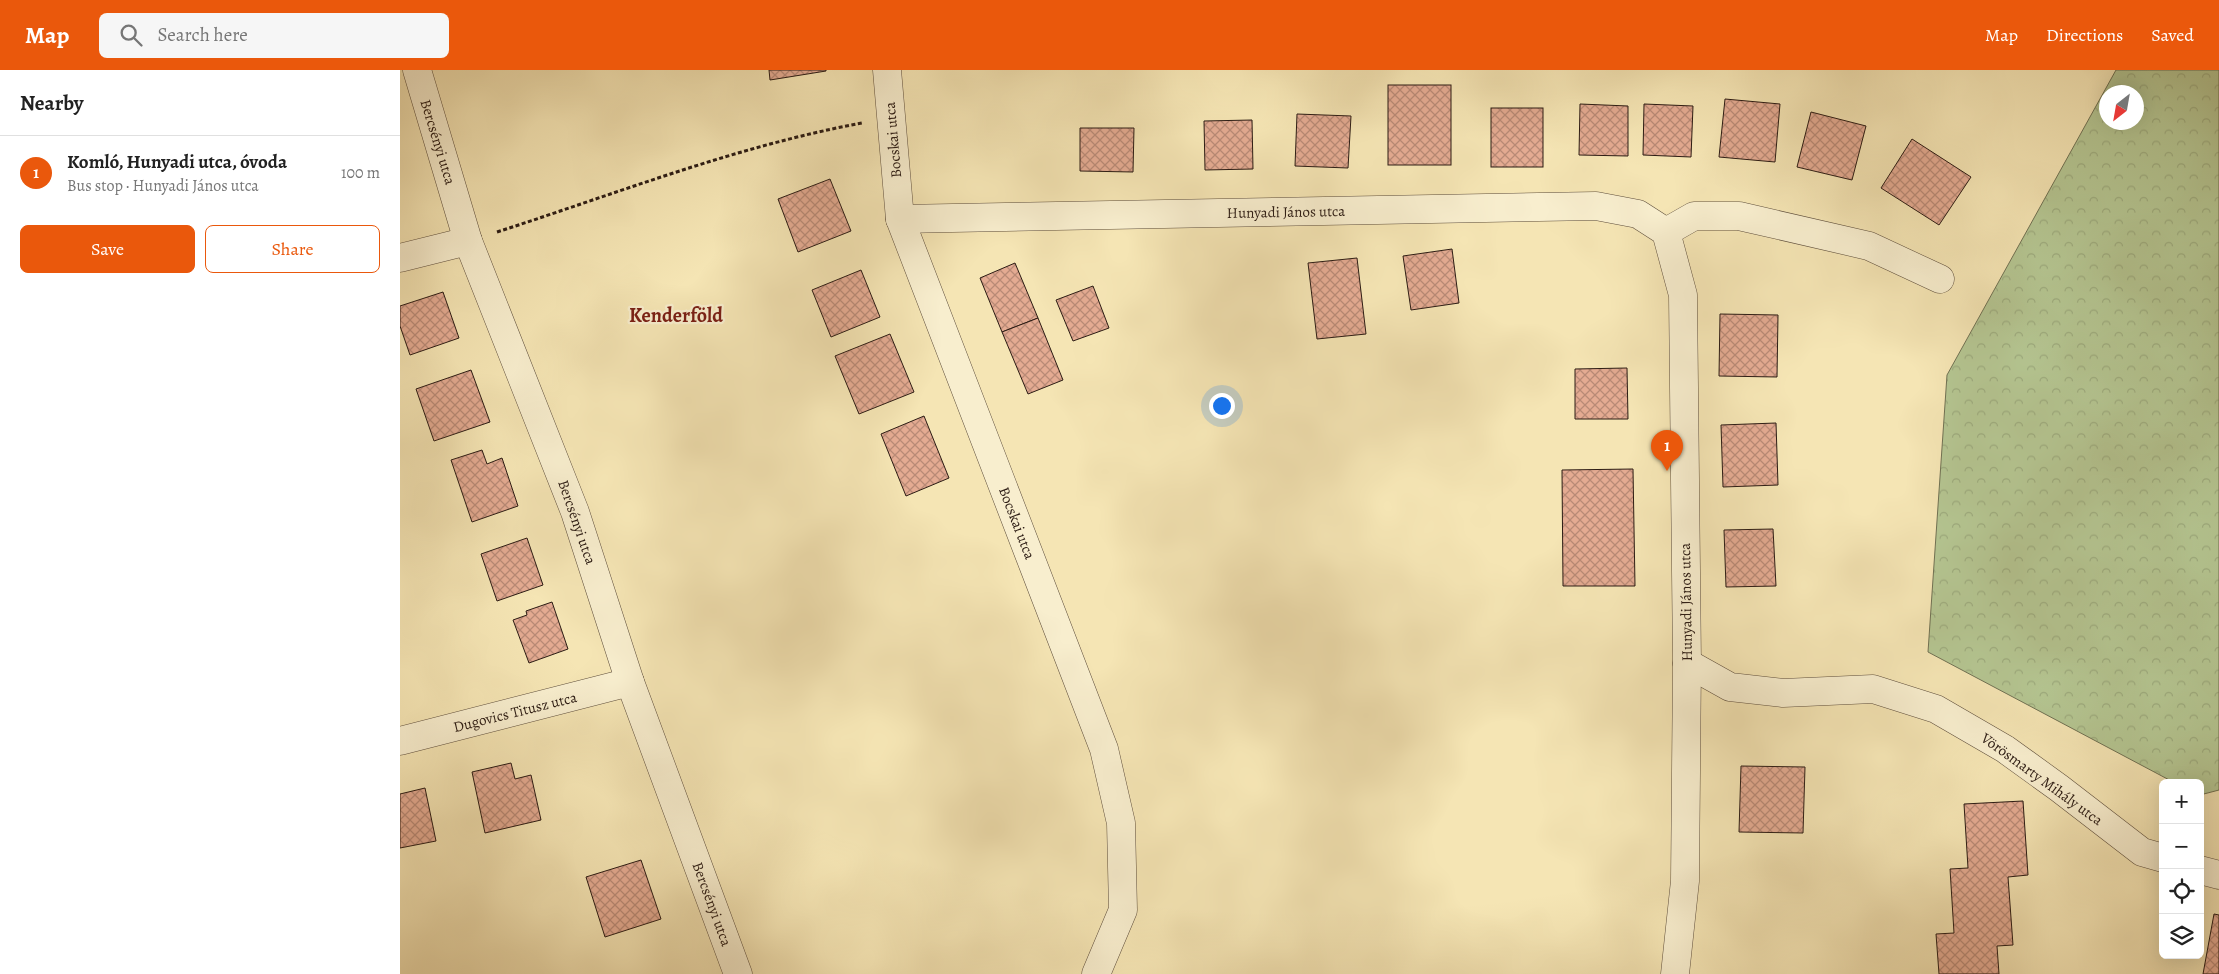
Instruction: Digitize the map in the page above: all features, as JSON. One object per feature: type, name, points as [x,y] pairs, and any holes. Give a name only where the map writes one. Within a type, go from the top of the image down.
[{"type":"street","name":"Bercsényi utca","points":[[417,70],[468,241],[575,512],[630,682],[738,974]]},
{"type":"street","name":"Bocskai utca","points":[[887,70],[900,219],[1104,749],[1122,823],[1123,910],[1096,974]]},
{"type":"street","name":"Hunyadi János utca","points":[[900,219],[1596,206],[1638,214],[1666,232],[1683,295],[1687,663],[1685,881],[1675,974]]},
{"type":"street","points":[[1666,232],[1694,216],[1740,216],[1869,246],[1940,279]]},
{"type":"street","points":[[400,258],[468,241]]},
{"type":"street","name":"Vörösmarty Mihály utca","points":[[1687,663],[1730,687],[1783,693],[1873,690],[1936,709],[2005,749],[2142,852],[2159,857]]},
{"type":"street","name":"Dugovics Titusz utca","points":[[400,741],[630,682]]},
{"type":"street","points":[[2204,871],[2219,874]]},
{"type":"path","points":[[468,241],[658,178],[807,133],[890,118]]},
{"type":"green space","points":[[2116,70],[2219,70],[2219,790],[2204,794],[2204,779],[2167,779],[1928,652],[1947,375],[2099,101],[2099,130],[2144,130],[2144,85],[2108,85]]},
{"type":"building","points":[[769,70],[826,70],[826,71],[770,80]]},
{"type":"building","points":[[1388,85],[1451,85],[1451,165],[1388,165]]},
{"type":"building","points":[[1725,99],[1780,104],[1775,162],[1719,157]]},
{"type":"building","points":[[1580,104],[1628,106],[1628,156],[1579,155]]},
{"type":"building","points":[[1644,104],[1693,106],[1691,157],[1643,155]]},
{"type":"building","points":[[1491,108],[1543,108],[1543,167],[1491,167]]},
{"type":"building","points":[[1811,112],[1866,126],[1852,180],[1797,167]]},
{"type":"building","points":[[1297,114],[1351,116],[1348,168],[1295,166]]},
{"type":"building","points":[[1252,120],[1253,169],[1205,170],[1204,121]]},
{"type":"building","points":[[1080,128],[1134,128],[1133,172],[1080,171]]},
{"type":"building","points":[[1912,139],[1971,177],[1939,225],[1881,188]]},
{"type":"building","points":[[830,179],[851,231],[798,252],[778,199]]},
{"type":"building","points":[[1452,249],[1459,303],[1411,310],[1403,256]]},
{"type":"building","points":[[1357,258],[1366,334],[1317,339],[1308,263]]},
{"type":"building","points":[[1015,263],[1038,318],[1002,332],[980,278]]},
{"type":"building","points":[[861,270],[880,317],[831,337],[812,290]]},
{"type":"building","points":[[1093,286],[1109,328],[1073,341],[1056,300]]},
{"type":"building","points":[[443,292],[459,338],[410,355],[400,326],[400,306]]},
{"type":"building","points":[[1720,314],[1778,315],[1777,377],[1719,376]]},
{"type":"building","points":[[1038,318],[1063,380],[1028,394],[1002,332]]},
{"type":"building","points":[[890,334],[914,392],[859,414],[835,356]]},
{"type":"building","points":[[1627,368],[1628,419],[1575,419],[1575,369]]},
{"type":"building","points":[[471,370],[490,422],[434,441],[416,389]]},
{"type":"building","points":[[924,416],[949,478],[906,496],[881,434]]},
{"type":"building","points":[[1776,423],[1778,485],[1723,487],[1721,425]]},
{"type":"building","points":[[482,450],[487,464],[502,458],[518,506],[472,522],[451,460]]},
{"type":"building","points":[[1633,469],[1635,586],[1563,586],[1562,470]]},
{"type":"building","points":[[1773,529],[1776,586],[1726,587],[1724,530]]},
{"type":"building","points":[[527,538],[543,585],[497,601],[481,554]]},
{"type":"building","points":[[552,602],[568,649],[529,663],[513,620],[527,615],[526,611]]},
{"type":"building","points":[[511,763],[515,779],[531,775],[541,820],[485,833],[472,772]]},
{"type":"building","points":[[1741,766],[1805,767],[1803,833],[1739,832]]},
{"type":"building","points":[[425,788],[436,841],[400,848],[400,794]]},
{"type":"building","points":[[2023,801],[2028,875],[2008,877],[2013,945],[1997,946],[1999,974],[1939,974],[1936,934],[1954,933],[1950,869],[1968,868],[1964,804]]},
{"type":"building","points":[[641,860],[661,919],[605,937],[586,877]]},
{"type":"building","points":[[2214,914],[2219,915],[2219,974],[2203,974]]},
{"type":"place","name":"Komló, Hunyadi utca, óvoda","points":[[1667,471]]},
{"type":"district","name":"Kenderföld","points":[[676,315]]}]
